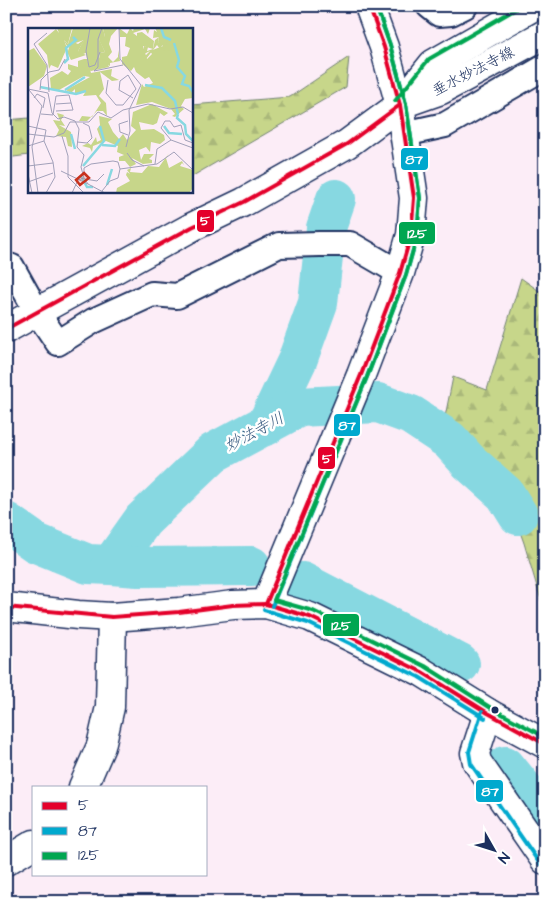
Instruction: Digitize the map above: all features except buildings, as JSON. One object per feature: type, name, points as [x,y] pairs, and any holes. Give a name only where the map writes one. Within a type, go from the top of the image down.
[{"type":"street","points":[[266,604],[361,375],[400,273],[411,235],[414,198],[400,105],[384,47],[369,6]]},
{"type":"street","points":[[429,6],[439,14],[451,13],[465,6]]},
{"type":"street","name":"垂水妙法寺線","points":[[6,329],[192,227],[244,202],[346,144],[400,105],[433,64],[534,6]]},
{"type":"street","points":[[477,39],[544,35]]},
{"type":"street","name":"垂水妙法寺線","points":[[400,105],[441,90],[544,35]]},
{"type":"street","points":[[404,134],[445,125],[545,67]]},
{"type":"street","points":[[6,265],[12,267],[37,312],[58,343],[92,321],[152,294],[177,296],[279,245],[350,244],[400,273]]},
{"type":"street","points":[[6,607],[112,617],[179,612],[233,605],[266,604],[310,617],[422,672],[538,740]]},
{"type":"street","points":[[83,786],[101,746],[110,707],[112,617]]},
{"type":"street","points":[[488,712],[475,753],[477,762],[542,851]]},
{"type":"street","points":[[6,861],[32,845]]},
{"type":"green space","points":[[349,57],[346,87],[192,176],[192,105],[290,97]]},
{"type":"green space","points":[[28,118],[28,155],[6,158],[6,120]]},
{"type":"green space","points":[[521,278],[545,295],[545,614],[524,543],[510,504],[439,447],[453,377],[487,390]]},
{"type":"waterway","points":[[266,426],[297,361],[318,303],[326,228],[336,199]]},
{"type":"waterway","name":"妙法寺川","points":[[6,522],[36,543],[88,564],[111,565],[143,520],[213,453],[299,407],[378,403],[411,415],[449,440],[469,462],[505,494],[518,515]]},
{"type":"waterway","points":[[111,565],[138,567],[251,566]]},
{"type":"waterway","points":[[302,582],[460,664]]},
{"type":"waterway","name":"妙法寺川","points":[[505,766],[545,815]]},
{"type":"transit line","name":"5","points":[[266,604],[361,375],[400,273],[411,235],[414,198],[400,105],[384,47],[369,6]]},
{"type":"transit line","name":"87","points":[[272,606],[367,377],[406,275],[417,236],[420,198],[406,104],[390,45],[376,6]]},
{"type":"transit line","name":"125","points":[[376,6],[390,45],[406,104],[420,198],[417,236],[406,275],[367,377],[274,600],[313,611],[425,666],[491,708],[545,737]]},
{"type":"transit line","name":"125","points":[[395,101],[429,59],[521,6]]},
{"type":"transit line","name":"5","points":[[6,329],[192,227],[244,202],[347,144],[400,105]]},
{"type":"transit line","name":"5","points":[[6,607],[112,617],[179,612],[233,605],[266,604],[310,617],[422,672],[488,713],[545,744]]},
{"type":"transit line","name":"87","points":[[264,610],[308,623],[419,677],[485,718]]},
{"type":"transit line","name":"87","points":[[482,711],[469,752],[471,764],[540,864]]}]
